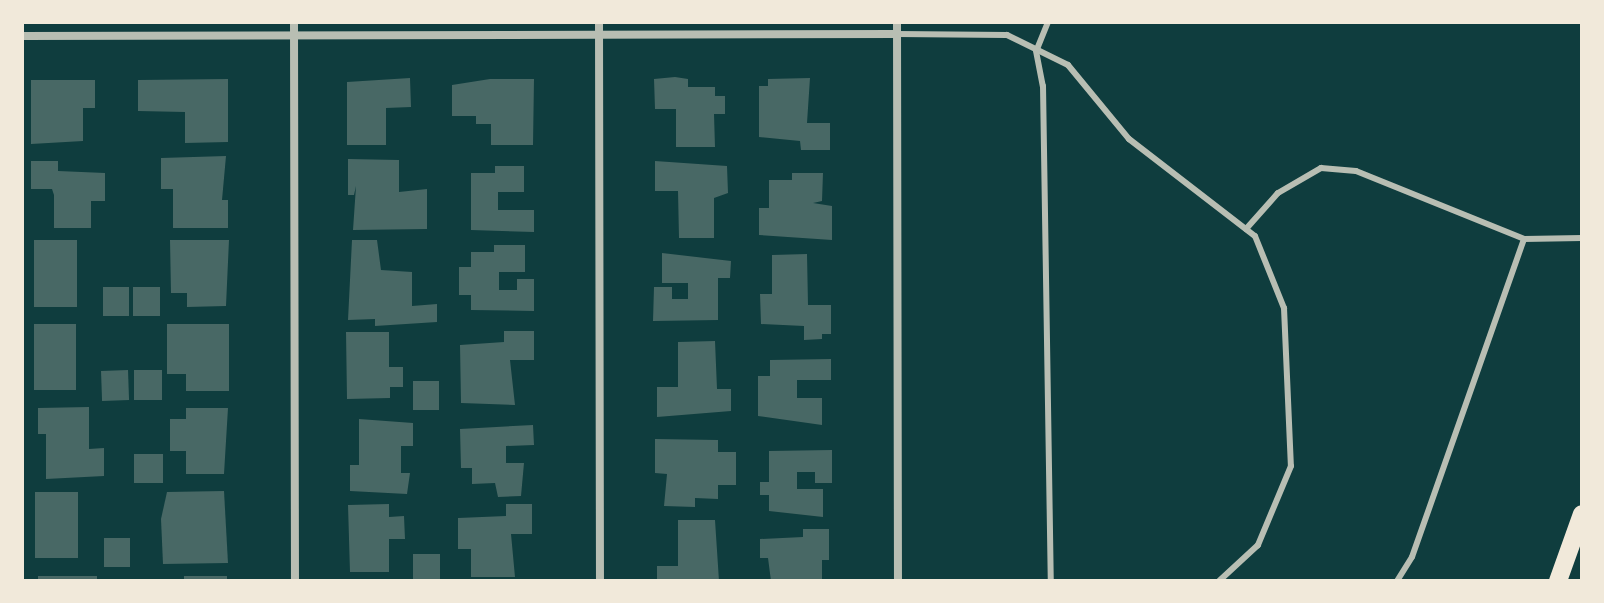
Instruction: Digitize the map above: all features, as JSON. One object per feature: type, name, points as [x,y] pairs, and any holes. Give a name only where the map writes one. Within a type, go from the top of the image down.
[{"type":"main road","points":[[1558,581],[1582,514]]},
{"type":"street","points":[[294,22],[295,581]]},
{"type":"street","points":[[599,22],[600,581]]},
{"type":"street","points":[[897,22],[898,581]]},
{"type":"street","points":[[22,36],[897,34]]},
{"type":"lane","points":[[1048,22],[1036,51],[1043,86],[1051,581]]},
{"type":"lane","points":[[897,34],[1007,35],[1068,65],[1129,139],[1255,236],[1284,308],[1291,466],[1258,545],[1219,581]]},
{"type":"lane","points":[[1246,229],[1278,193],[1321,168],[1356,171],[1524,239],[1582,238]]},
{"type":"lane","points":[[1397,581],[1412,557],[1524,239]]},
{"type":"building","points":[[410,78],[411,107],[386,108],[386,145],[347,145],[347,82]]},
{"type":"building","points":[[810,78],[807,123],[830,123],[830,150],[801,150],[800,141],[759,137],[759,86],[768,86],[768,79]]},
{"type":"building","points":[[228,79],[228,142],[185,143],[185,112],[138,111],[138,80]]},
{"type":"building","points":[[490,79],[534,79],[533,145],[491,145],[491,124],[476,124],[476,116],[452,116],[452,85]]},
{"type":"building","points":[[654,79],[688,79],[688,87],[715,87],[715,96],[725,96],[725,114],[714,114],[715,147],[676,147],[676,109],[655,109]]},
{"type":"building","points":[[31,80],[95,80],[95,108],[83,108],[83,141],[31,144]]},
{"type":"building","points":[[226,156],[222,200],[228,200],[228,228],[173,228],[173,189],[161,189],[161,158]]},
{"type":"building","points":[[348,159],[399,160],[399,192],[427,189],[427,229],[353,230],[356,186],[354,195],[348,195]]},
{"type":"building","points":[[31,161],[58,161],[58,171],[105,173],[105,201],[91,201],[91,228],[54,228],[52,189],[31,189]]},
{"type":"building","points":[[655,161],[727,166],[728,193],[714,198],[714,238],[679,238],[678,191],[655,191]]},
{"type":"building","points":[[495,166],[524,166],[524,192],[498,192],[498,210],[534,210],[534,232],[471,230],[471,173],[495,173]]},
{"type":"building","points":[[792,173],[823,173],[822,201],[813,203],[832,206],[832,240],[759,235],[759,208],[769,208],[769,180],[792,180]]},
{"type":"building","points":[[34,240],[77,240],[77,307],[34,307]]},
{"type":"building","points":[[170,240],[229,240],[226,306],[187,307],[187,293],[171,293]]},
{"type":"building","points":[[352,240],[377,240],[381,270],[412,272],[412,306],[437,304],[437,322],[375,326],[375,319],[348,320]]},
{"type":"building","points":[[494,245],[525,245],[525,272],[499,272],[499,290],[517,290],[517,279],[534,279],[534,311],[471,310],[471,295],[459,295],[459,267],[471,267],[471,252],[494,252]]},
{"type":"building","points":[[662,253],[731,261],[730,278],[718,278],[718,320],[653,321],[654,287],[672,287],[672,299],[688,299],[688,283],[662,283]]},
{"type":"building","points":[[807,254],[808,305],[831,305],[831,334],[822,334],[822,339],[804,340],[804,326],[761,324],[760,294],[772,294],[772,255]]},
{"type":"building","points":[[103,287],[129,287],[129,316],[103,316]]},
{"type":"building","points":[[133,287],[160,287],[160,316],[133,316]]},
{"type":"building","points":[[34,324],[76,324],[76,390],[34,390]]},
{"type":"building","points":[[167,324],[229,324],[229,391],[186,391],[186,374],[167,374]]},
{"type":"building","points":[[504,331],[534,331],[534,360],[510,360],[515,405],[461,403],[460,345],[504,342]]},
{"type":"building","points":[[346,332],[389,332],[389,367],[403,367],[403,387],[390,387],[390,398],[347,399]]},
{"type":"building","points":[[715,341],[717,389],[731,389],[731,411],[657,417],[657,387],[678,387],[678,342]]},
{"type":"building","points":[[831,359],[831,380],[797,380],[797,398],[822,398],[822,425],[758,416],[758,376],[770,376],[770,360]]},
{"type":"building","points":[[128,370],[129,400],[102,401],[101,371]]},
{"type":"building","points":[[134,370],[162,370],[162,400],[134,400]]},
{"type":"building","points":[[413,381],[439,381],[439,410],[413,410]]},
{"type":"building","points":[[89,407],[89,449],[104,448],[104,476],[46,479],[46,434],[38,434],[38,408]]},
{"type":"building","points":[[186,408],[228,408],[224,474],[186,474],[186,451],[170,451],[170,419],[186,419]]},
{"type":"building","points":[[359,419],[413,423],[413,446],[401,446],[401,473],[410,473],[407,494],[350,491],[350,465],[359,465]]},
{"type":"building","points":[[533,425],[534,445],[506,446],[506,463],[524,463],[521,496],[498,497],[495,483],[472,484],[472,468],[461,468],[460,429]]},
{"type":"building","points":[[655,439],[718,440],[718,452],[736,452],[736,485],[718,485],[718,499],[695,498],[695,507],[664,506],[667,474],[655,473]]},
{"type":"building","points":[[832,450],[832,483],[815,483],[815,472],[797,472],[797,489],[823,489],[823,517],[769,511],[769,495],[760,495],[760,482],[769,482],[769,451]]},
{"type":"building","points":[[134,454],[163,454],[163,483],[134,483]]},
{"type":"building","points":[[224,491],[228,563],[163,564],[161,519],[167,492]]},
{"type":"building","points":[[35,492],[78,492],[78,558],[35,558]]},
{"type":"building","points":[[389,504],[389,517],[404,516],[405,539],[389,539],[389,572],[350,572],[348,505]]},
{"type":"building","points":[[506,504],[532,504],[532,534],[511,534],[515,577],[471,577],[471,549],[458,549],[458,518],[506,516]]},
{"type":"building","points":[[678,520],[715,520],[719,581],[657,581],[657,566],[678,566]]},
{"type":"building","points":[[803,529],[829,529],[829,560],[822,560],[822,581],[771,581],[768,558],[760,558],[760,539],[803,537]]},
{"type":"building","points":[[104,538],[130,538],[130,567],[104,567]]},
{"type":"building","points":[[413,554],[440,554],[440,581],[413,581]]},
{"type":"building","points":[[38,576],[97,576],[97,581],[38,581]]},
{"type":"building","points":[[184,576],[227,576],[227,581],[184,581]]}]
